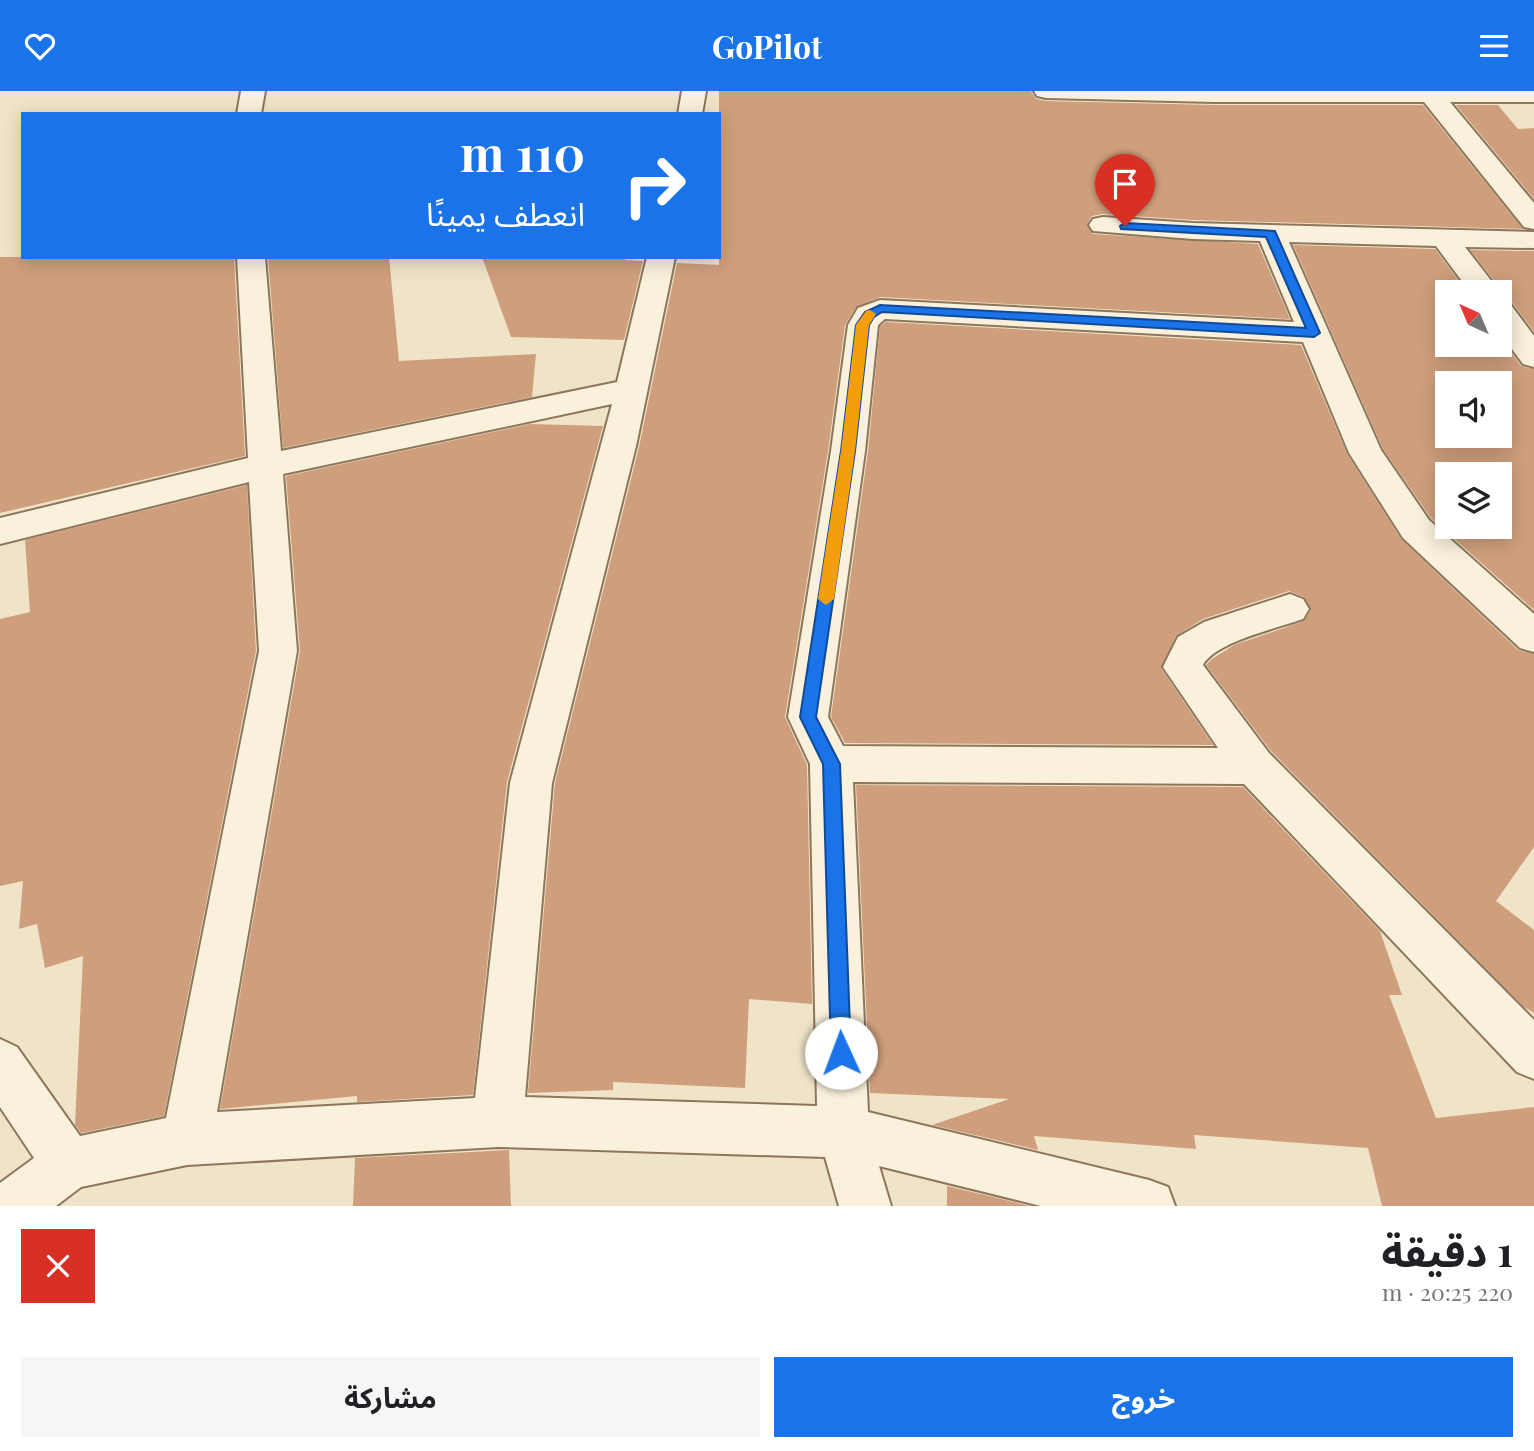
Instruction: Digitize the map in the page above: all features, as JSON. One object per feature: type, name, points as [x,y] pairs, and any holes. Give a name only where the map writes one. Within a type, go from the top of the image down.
[{"type":"street","points":[[249,112],[253,91]]},
{"type":"street","points":[[690,112],[694,91]]},
{"type":"street","points":[[1046,91],[1214,95],[1534,95]]},
{"type":"street","points":[[1431,95],[1534,221]]},
{"type":"street","points":[[1103,225],[1271,233],[1534,240]]},
{"type":"street","points":[[1271,233],[1366,453],[1416,529],[1534,637]]},
{"type":"street","points":[[1445,239],[1476,280]]},
{"type":"street","points":[[187,1139],[278,651],[251,259]]},
{"type":"street","points":[[498,1122],[531,783],[633,389],[661,259]]},
{"type":"street","points":[[865,1206],[844,1132],[831,764],[808,717],[848,451],[863,325],[869,315],[880,309],[1314,333]]},
{"type":"street","points":[[1512,328],[1534,357]]},
{"type":"street","points":[[0,531],[266,466],[633,389]]},
{"type":"street","points":[[1290,609],[1217,633],[1192,648],[1182,667],[1254,766],[1534,1055]]},
{"type":"street","points":[[831,764],[1254,766]]},
{"type":"street","points":[[0,1064],[69,1164]]},
{"type":"street","points":[[13,1206],[69,1164],[187,1139],[498,1122],[844,1132],[1149,1206]]},
{"type":"building","points":[[719,91],[1031,91],[1036,99],[1046,101],[1214,105],[1423,105],[1523,229],[1193,220],[1102,214],[1092,216],[1087,224],[1093,234],[1258,244],[1290,319],[880,297],[856,307],[845,325],[828,451],[785,717],[807,765],[812,1004],[749,999],[745,1088],[613,1082],[613,1090],[528,1093],[555,783],[639,447],[677,263],[719,265],[721,259]]},
{"type":"building","points":[[1456,105],[1498,105],[1518,129],[1534,128],[1534,199]]},
{"type":"building","points":[[1293,245],[1435,249],[1458,280],[1435,280],[1435,357],[1512,357],[1512,354],[1521,366],[1534,369],[1534,610],[1455,539],[1512,539],[1512,462],[1435,462],[1435,522],[1383,449]]},
{"type":"building","points":[[1470,250],[1534,251],[1534,332],[1512,303],[1512,280],[1494,280]]},
{"type":"building","points":[[0,257],[234,259],[245,456],[0,513]]},
{"type":"building","points":[[268,259],[389,259],[399,361],[536,354],[532,397],[283,448]]},
{"type":"building","points":[[483,259],[643,261],[624,340],[511,337]]},
{"type":"building","points":[[886,322],[1301,345],[1347,454],[1401,539],[1518,650],[1534,654],[1534,847],[1496,901],[1534,930],[1534,1013],[1523,1006],[1271,751],[1206,665],[1234,645],[1304,621],[1311,610],[1304,597],[1289,591],[1203,619],[1176,636],[1161,668],[1213,745],[845,743],[831,717],[868,451],[880,326]]},
{"type":"building","points":[[530,424],[603,426],[507,782],[473,1095],[357,1102],[357,1096],[220,1109],[300,651],[286,476]]},
{"type":"building","points":[[247,485],[256,651],[164,1116],[81,1133],[75,1125],[83,956],[45,968],[37,924],[19,929],[23,881],[0,886],[0,619],[30,612],[25,540]]},
{"type":"building","points":[[856,785],[1243,787],[1380,931],[1402,995],[1389,995],[1436,1118],[1534,1107],[1534,1206],[1382,1206],[1368,1148],[1194,1135],[1196,1149],[1034,1136],[1038,1150],[932,1125],[1009,1099],[870,1093]]},
{"type":"building","points":[[509,1150],[511,1206],[353,1206],[355,1158]]},
{"type":"building","points":[[947,1186],[1030,1206],[947,1206]]},
{"type":"slow traffic","points":[[826,599],[863,325],[870,314]]},
{"type":"route","points":[[841,1053],[831,764],[808,717],[848,451],[863,325],[869,315],[880,309],[1314,333],[1271,233],[1125,226]]}]
